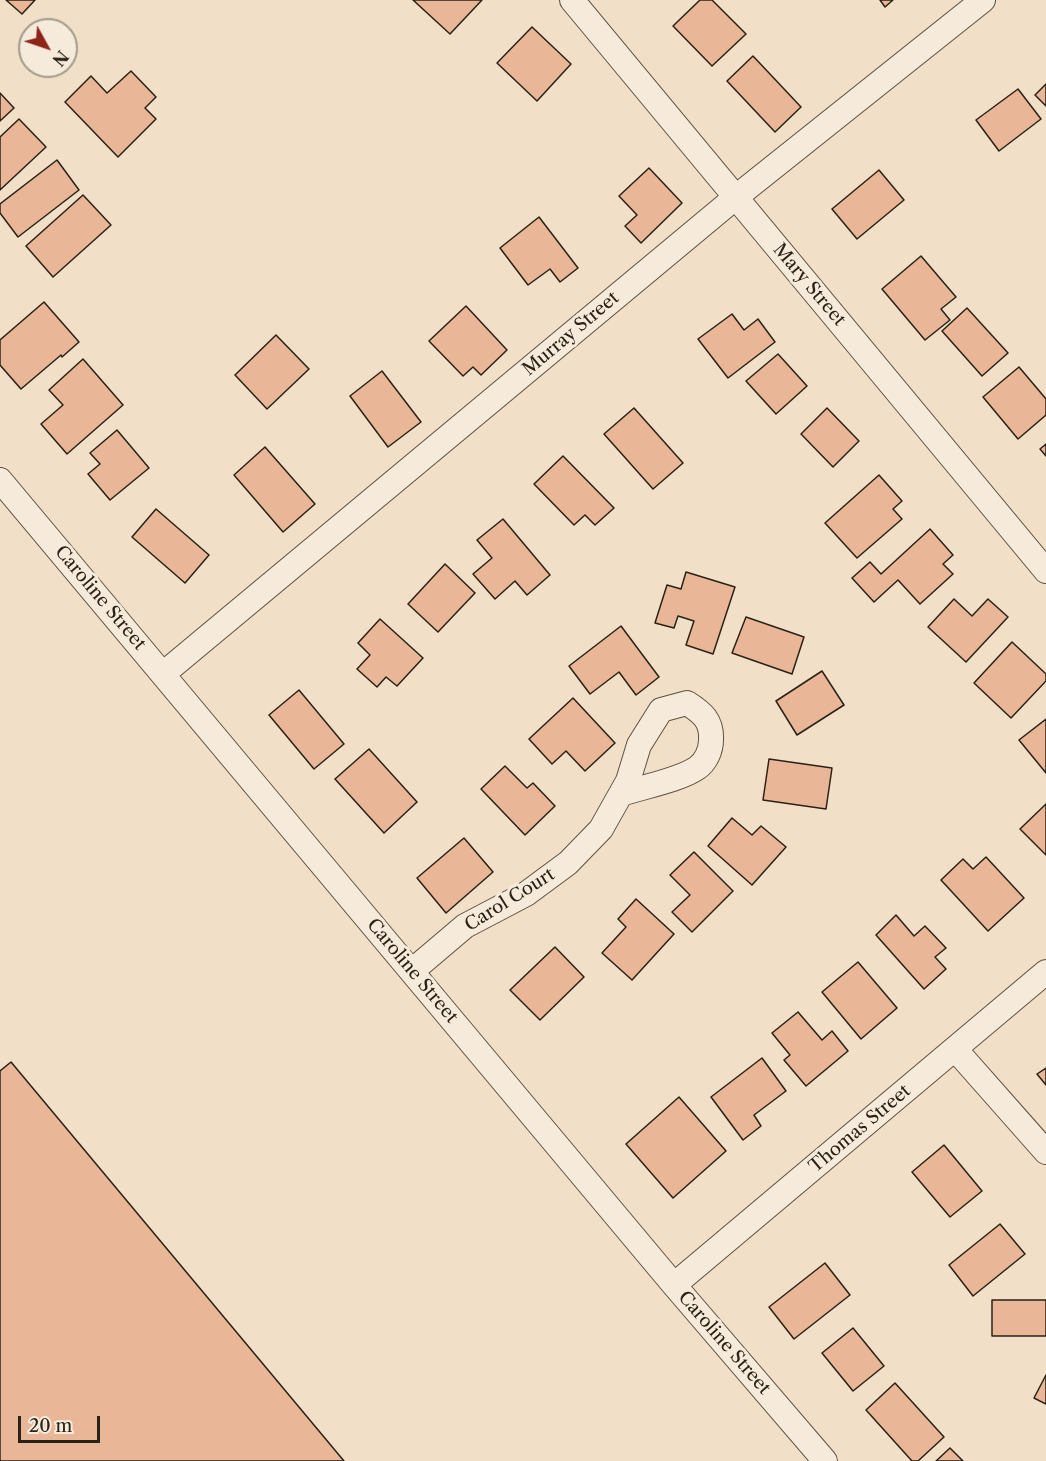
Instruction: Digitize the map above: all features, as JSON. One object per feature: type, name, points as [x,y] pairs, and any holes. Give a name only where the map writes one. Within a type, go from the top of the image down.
[{"type":"street","name":"Mary Street","points":[[572,0],[1046,571]]},
{"type":"street","name":"Murray Street","points":[[163,674],[736,197],[983,0]]},
{"type":"street","name":"Caroline Street","points":[[0,480],[674,1285],[825,1461]]},
{"type":"street","name":"Carol Court","points":[[412,971],[465,926],[526,894],[568,863],[601,829],[621,794]]},
{"type":"street","name":"Thomas Street","points":[[674,1285],[1046,972]]},
{"type":"street","points":[[955,1049],[1046,1152]]},
{"type":"building","points":[[6,0],[35,0],[22,14]]},
{"type":"building","points":[[413,0],[482,0],[450,34]]},
{"type":"building","points":[[700,0],[712,0],[746,34],[712,66],[673,26]]},
{"type":"building","points":[[880,0],[893,0],[885,7]]},
{"type":"building","points":[[532,27],[571,64],[537,101],[497,63]]},
{"type":"building","points":[[753,56],[801,107],[775,132],[727,81]]},
{"type":"building","points":[[131,71],[156,97],[145,108],[156,119],[118,157],[65,102],[91,76],[107,93]]},
{"type":"building","points":[[1046,84],[1046,106],[1035,95]]},
{"type":"building","points":[[1018,89],[1041,119],[999,151],[976,120]]},
{"type":"building","points":[[0,93],[14,108],[0,121]]},
{"type":"building","points":[[19,119],[46,147],[0,190],[0,137]]},
{"type":"building","points":[[57,160],[79,190],[18,237],[0,213],[0,204]]},
{"type":"building","points":[[649,168],[682,203],[641,243],[625,226],[637,215],[619,196]]},
{"type":"building","points":[[879,170],[904,200],[857,239],[832,209]]},
{"type":"building","points":[[83,195],[111,225],[53,277],[26,246]]},
{"type":"building","points":[[539,217],[578,268],[560,282],[550,269],[528,285],[500,248]]},
{"type":"building","points":[[921,256],[956,297],[941,309],[950,320],[925,340],[882,289]]},
{"type":"building","points":[[44,302],[79,342],[21,389],[0,365],[0,340]]},
{"type":"building","points":[[466,306],[507,350],[481,375],[473,367],[463,376],[429,341]]},
{"type":"building","points":[[967,308],[1008,353],[982,376],[942,331]]},
{"type":"building","points":[[732,314],[744,330],[758,319],[775,342],[728,378],[698,339]]},
{"type":"building","points":[[276,335],[309,369],[267,409],[235,375]]},
{"type":"building","points":[[778,354],[807,386],[776,414],[746,381]]},
{"type":"building","points":[[83,359],[123,405],[67,454],[41,424],[63,405],[49,390]]},
{"type":"building","points":[[1019,367],[1046,399],[1046,415],[1018,439],[983,397]]},
{"type":"building","points":[[382,371],[421,422],[388,447],[350,396]]},
{"type":"building","points":[[634,408],[683,463],[653,489],[604,434]]},
{"type":"building","points":[[827,408],[859,441],[833,467],[801,434]]},
{"type":"building","points":[[117,430],[149,468],[110,500],[88,474],[100,464],[90,453]]},
{"type":"building","points":[[1046,444],[1046,456],[1040,449]]},
{"type":"building","points":[[265,447],[315,504],[283,532],[234,475]]},
{"type":"building","points":[[563,456],[614,508],[595,525],[585,515],[574,525],[534,484]]},
{"type":"building","points":[[879,475],[902,501],[893,509],[902,519],[857,558],[825,523]]},
{"type":"building","points":[[156,509],[209,555],[185,583],[132,537]]},
{"type":"building","points":[[503,519],[550,575],[527,595],[515,581],[495,599],[473,574],[492,558],[477,540]]},
{"type":"building","points":[[930,529],[953,555],[943,564],[953,574],[920,604],[898,580],[874,602],[852,578],[870,562],[881,574]]},
{"type":"building","points":[[445,564],[475,593],[438,632],[408,604]]},
{"type":"building","points":[[686,572],[735,587],[713,654],[686,645],[694,621],[678,616],[674,628],[655,623],[667,585],[681,589]]},
{"type":"building","points":[[954,599],[972,616],[988,599],[1008,617],[966,662],[928,627]]},
{"type":"building","points":[[746,617],[804,637],[792,674],[732,653]]},
{"type":"building","points":[[380,619],[423,658],[397,686],[386,677],[377,687],[357,669],[370,655],[358,643]]},
{"type":"building","points":[[621,626],[659,677],[636,695],[619,672],[590,694],[569,666]]},
{"type":"building","points":[[1012,642],[1046,674],[1046,681],[1011,718],[974,683]]},
{"type":"building","points":[[822,671],[844,705],[797,735],[776,701]]},
{"type":"building","points":[[299,690],[344,744],[314,769],[269,715]]},
{"type":"building","points":[[573,698],[615,743],[585,771],[566,751],[552,764],[529,739]]},
{"type":"building","points":[[1046,719],[1046,773],[1019,740]]},
{"type":"building","points":[[369,749],[417,802],[384,833],[335,779]]},
{"type":"building","points":[[769,759],[832,768],[826,809],[763,800]]},
{"type":"building","points":[[505,766],[527,788],[533,783],[555,806],[525,835],[481,789]]},
{"type":"building","points":[[1046,804],[1046,855],[1020,829]]},
{"type":"building","points":[[732,818],[752,835],[761,826],[786,847],[752,885],[708,846]]},
{"type":"building","points":[[464,838],[493,872],[446,913],[417,878]]},
{"type":"building","points":[[694,852],[733,891],[692,932],[672,912],[690,895],[670,875]]},
{"type":"building","points":[[986,857],[1024,898],[988,931],[941,880],[963,859],[973,869]]},
{"type":"building","points":[[636,899],[674,934],[632,980],[602,953],[626,927],[618,919]]},
{"type":"building","points":[[896,915],[914,936],[925,926],[946,948],[935,957],[946,969],[924,989],[876,935]]},
{"type":"building","points":[[555,947],[584,977],[540,1020],[510,990]]},
{"type":"building","points":[[858,962],[897,1008],[861,1039],[822,992]]},
{"type":"building","points":[[798,1012],[822,1040],[832,1031],[848,1051],[806,1086],[784,1060],[790,1055],[772,1033]]},
{"type":"building","points":[[762,1058],[786,1091],[754,1115],[761,1126],[743,1140],[711,1097]]},
{"type":"building","points":[[11,1062],[344,1461],[0,1461],[0,1071]]},
{"type":"building","points":[[1046,1068],[1046,1085],[1037,1074]]},
{"type":"building","points":[[679,1097],[726,1151],[673,1198],[626,1144]]},
{"type":"building","points":[[944,1145],[982,1191],[950,1217],[912,1172]]},
{"type":"building","points":[[1000,1224],[1025,1254],[973,1296],[949,1265]]},
{"type":"building","points":[[825,1263],[850,1295],[794,1339],[769,1307]]},
{"type":"building","points":[[992,1300],[1046,1300],[1046,1336],[992,1336]]},
{"type":"building","points":[[853,1328],[884,1366],[853,1391],[822,1353]]},
{"type":"building","points":[[1046,1375],[1046,1404],[1034,1398]]},
{"type":"building","points":[[895,1383],[944,1437],[918,1461],[912,1461],[866,1410]]},
{"type":"building","points":[[950,1448],[963,1461],[936,1461]]}]
